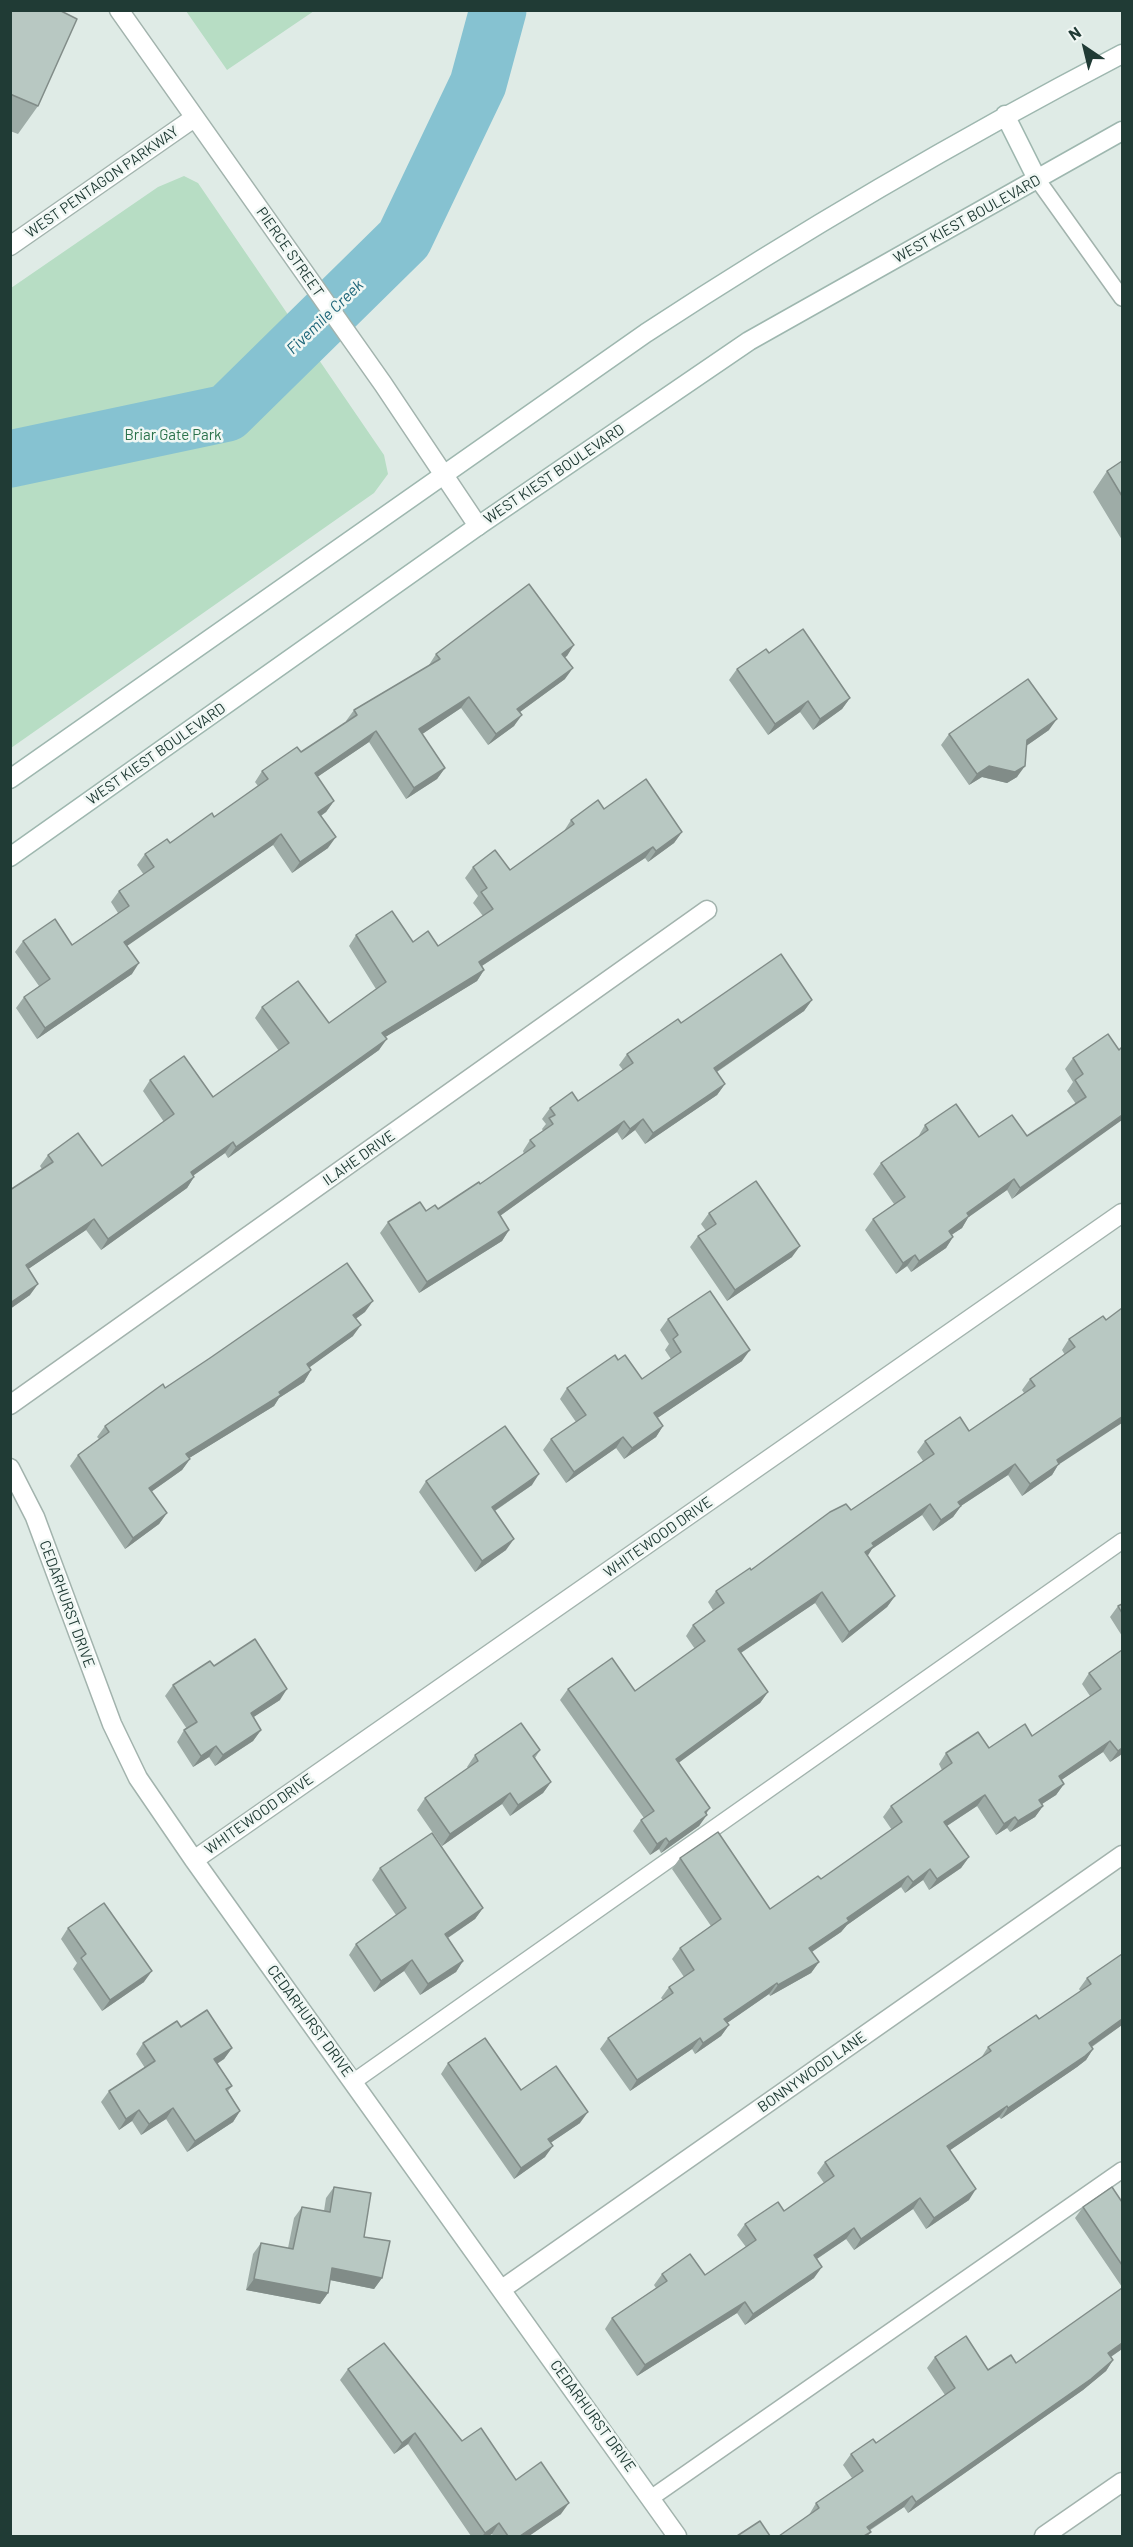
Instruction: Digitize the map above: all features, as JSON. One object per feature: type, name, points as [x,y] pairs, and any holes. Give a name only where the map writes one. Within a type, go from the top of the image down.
[{"type":"street","name":"PIERCE STREET","points":[[119,10],[383,384],[478,526]]},
{"type":"street","points":[[10,779],[646,333],[723,283],[1005,115],[1122,54]]},
{"type":"street","points":[[1005,115],[1037,179]]},
{"type":"street","name":"WEST PENTAGON PARKWAY","points":[[10,246],[194,118]]},
{"type":"street","name":"WEST KIEST BOULEVARD","points":[[10,857],[478,526],[749,341],[1122,131]]},
{"type":"street","name":"ILAHE DRIVE","points":[[10,1405],[707,910]]},
{"type":"street","name":"WHITEWOOD DRIVE","points":[[194,1860],[1122,1213]]},
{"type":"street","name":"CEDARHURST DRIVE","points":[[10,1468],[35,1517],[112,1724],[138,1778],[194,1860],[677,2536]]},
{"type":"street","name":"BONNYWOOD LANE","points":[[502,2289],[1122,1855]]},
{"type":"street","points":[[1044,2536],[1122,2482]]},
{"type":"lane","points":[[1037,179],[1122,298]]},
{"type":"lane","points":[[353,2082],[1122,1540]]},
{"type":"lane","points":[[651,2498],[1122,2170]]},
{"type":"green space","points":[[186,11],[314,11],[227,70]]},
{"type":"green space","name":"Briar Gate Park","points":[[184,176],[198,183],[384,455],[388,474],[374,493],[11,748],[11,288],[158,187]]},
{"type":"building","points":[[10,10],[59,10],[77,19],[38,106],[10,94]]},
{"type":"building","points":[[1122,461],[1122,496],[1107,471]]},
{"type":"building","points":[[529,584],[574,645],[562,654],[573,668],[517,709],[522,715],[496,734],[469,697],[419,729],[445,768],[414,788],[376,731],[315,773],[334,801],[318,812],[336,837],[300,862],[281,834],[124,942],[139,963],[45,1028],[24,997],[50,979],[23,941],[55,919],[72,945],[129,906],[119,891],[154,867],[145,854],[167,839],[170,843],[212,813],[214,817],[268,779],[262,771],[297,747],[301,752],[357,715],[354,710],[440,659],[436,654]]},
{"type":"building","points":[[803,629],[850,698],[820,719],[808,701],[775,724],[737,669],[766,649],[769,653]]},
{"type":"building","points":[[1028,679],[1057,719],[1027,740],[1025,766],[1015,772],[989,766],[977,774],[949,734]]},
{"type":"building","points":[[646,779],[682,832],[656,851],[653,847],[479,962],[484,970],[382,1033],[387,1039],[236,1147],[233,1142],[191,1172],[194,1177],[108,1239],[94,1219],[26,1265],[38,1284],[10,1303],[10,1190],[53,1162],[48,1155],[78,1133],[102,1166],[174,1114],[150,1080],[184,1056],[213,1097],[289,1043],[262,1007],[298,981],[329,1023],[386,982],[356,935],[392,911],[413,942],[428,931],[438,946],[493,909],[481,892],[487,888],[473,867],[495,850],[510,870],[574,824],[571,820],[598,800],[604,809]]},
{"type":"building","points":[[781,954],[812,1000],[714,1068],[725,1084],[653,1133],[643,1119],[630,1129],[624,1121],[498,1212],[509,1230],[427,1282],[388,1222],[420,1202],[426,1211],[435,1205],[438,1209],[479,1182],[480,1184],[535,1146],[530,1140],[553,1124],[549,1118],[555,1115],[550,1108],[572,1092],[578,1101],[633,1063],[627,1054],[678,1019],[681,1023]]},
{"type":"building","points":[[1108,1034],[1119,1050],[1122,1047],[1122,1115],[1020,1188],[1014,1179],[967,1213],[969,1216],[949,1231],[953,1237],[919,1261],[915,1255],[903,1263],[873,1219],[905,1197],[881,1163],[928,1130],[925,1125],[956,1104],[979,1137],[1012,1115],[1027,1136],[1086,1097],[1075,1080],[1083,1074],[1073,1058]]},
{"type":"building","points":[[756,1181],[800,1246],[735,1290],[698,1236],[716,1224],[709,1213]]},
{"type":"building","points":[[347,1263],[373,1301],[353,1315],[361,1325],[307,1364],[311,1370],[279,1392],[281,1395],[186,1454],[190,1459],[149,1488],[167,1513],[133,1538],[78,1455],[109,1432],[105,1426],[163,1384],[165,1388]]},
{"type":"building","points":[[710,1291],[750,1350],[654,1413],[663,1426],[632,1448],[623,1437],[574,1472],[551,1439],[586,1415],[567,1388],[615,1355],[618,1360],[625,1355],[642,1379],[681,1352],[673,1339],[678,1335],[668,1319]]},
{"type":"building","points":[[1122,1308],[1122,1417],[1057,1460],[1059,1464],[1030,1484],[1015,1464],[958,1502],[961,1506],[941,1520],[930,1504],[872,1543],[874,1546],[865,1552],[895,1596],[849,1632],[822,1592],[738,1649],[768,1692],[676,1759],[710,1808],[705,1812],[707,1815],[669,1842],[666,1838],[657,1844],[641,1820],[654,1811],[568,1689],[612,1658],[635,1691],[705,1641],[693,1625],[724,1603],[716,1591],[750,1568],[751,1570],[830,1512],[846,1504],[851,1510],[934,1454],[925,1441],[960,1417],[969,1431],[1035,1386],[1030,1379],[1075,1347],[1069,1339],[1103,1316],[1106,1320]]},
{"type":"building","points":[[505,1426],[539,1474],[492,1507],[514,1539],[482,1561],[426,1481]]},
{"type":"building","points":[[255,1639],[287,1689],[251,1713],[261,1730],[223,1755],[216,1746],[201,1756],[184,1730],[197,1722],[173,1685],[210,1661],[214,1666]]},
{"type":"building","points":[[1122,1650],[1122,1748],[1118,1751],[1110,1741],[1059,1776],[1064,1784],[1039,1800],[1043,1806],[1018,1821],[1015,1817],[1004,1824],[985,1795],[944,1822],[969,1857],[937,1879],[930,1869],[913,1882],[908,1876],[847,1918],[849,1921],[809,1948],[819,1962],[778,1985],[777,1983],[724,2019],[729,2025],[703,2043],[700,2038],[637,2080],[608,2038],[673,1993],[669,1987],[694,1970],[680,1948],[721,1919],[680,1858],[718,1832],[770,1909],[818,1876],[821,1879],[902,1822],[891,1806],[952,1763],[946,1753],[978,1732],[989,1748],[1025,1724],[1032,1736],[1101,1689],[1089,1673]]},
{"type":"building","points":[[521,1723],[540,1750],[533,1756],[551,1782],[518,1805],[510,1793],[450,1834],[425,1798],[478,1761],[475,1755]]},
{"type":"building","points":[[432,1833],[483,1908],[445,1934],[463,1961],[428,1984],[412,1960],[381,1981],[356,1944],[406,1908],[380,1868]]},
{"type":"building","points":[[104,1903],[152,1971],[110,2000],[81,1958],[86,1954],[68,1928]]},
{"type":"building","points":[[1122,1954],[1122,2019],[1089,2043],[1093,2049],[1085,2056],[947,2146],[976,2189],[934,2218],[920,2198],[861,2239],[854,2228],[814,2255],[822,2267],[753,2314],[745,2302],[645,2365],[612,2318],[667,2281],[662,2274],[690,2254],[705,2275],[756,2240],[745,2224],[778,2202],[784,2211],[834,2176],[825,2162],[991,2051],[988,2047],[1036,2015],[1039,2019],[1091,1984],[1087,1978]]},
{"type":"building","points":[[207,2010],[232,2048],[214,2059],[232,2086],[226,2089],[240,2111],[195,2141],[173,2108],[149,2124],[139,2110],[126,2119],[109,2091],[155,2061],[143,2043],[177,2021],[181,2027]]},
{"type":"building","points":[[485,2038],[521,2090],[556,2066],[588,2112],[548,2139],[553,2146],[521,2168],[448,2063]]},
{"type":"building","points":[[334,2187],[371,2193],[364,2237],[390,2241],[382,2278],[332,2268],[328,2293],[254,2279],[261,2243],[293,2249],[302,2207],[330,2212]]},
{"type":"building","points":[[1112,2187],[1122,2202],[1122,2265],[1083,2207]]},
{"type":"building","points":[[1122,2288],[1122,2343],[1108,2353],[1113,2360],[1091,2379],[916,2502],[912,2496],[867,2527],[871,2532],[864,2536],[779,2536],[819,2508],[816,2503],[863,2471],[851,2454],[873,2439],[876,2443],[955,2388],[935,2357],[966,2336],[988,2370],[1011,2355],[1016,2363]]},
{"type":"building","points":[[384,2343],[462,2441],[481,2428],[516,2480],[541,2462],[569,2503],[520,2536],[508,2536],[499,2523],[485,2533],[415,2433],[402,2443],[348,2369]]},
{"type":"building","points":[[760,2521],[770,2536],[737,2536]]},
{"type":"waterway","name":"Fivemile Creek","points":[[10,459],[227,413],[404,239],[478,84],[498,10]]}]
